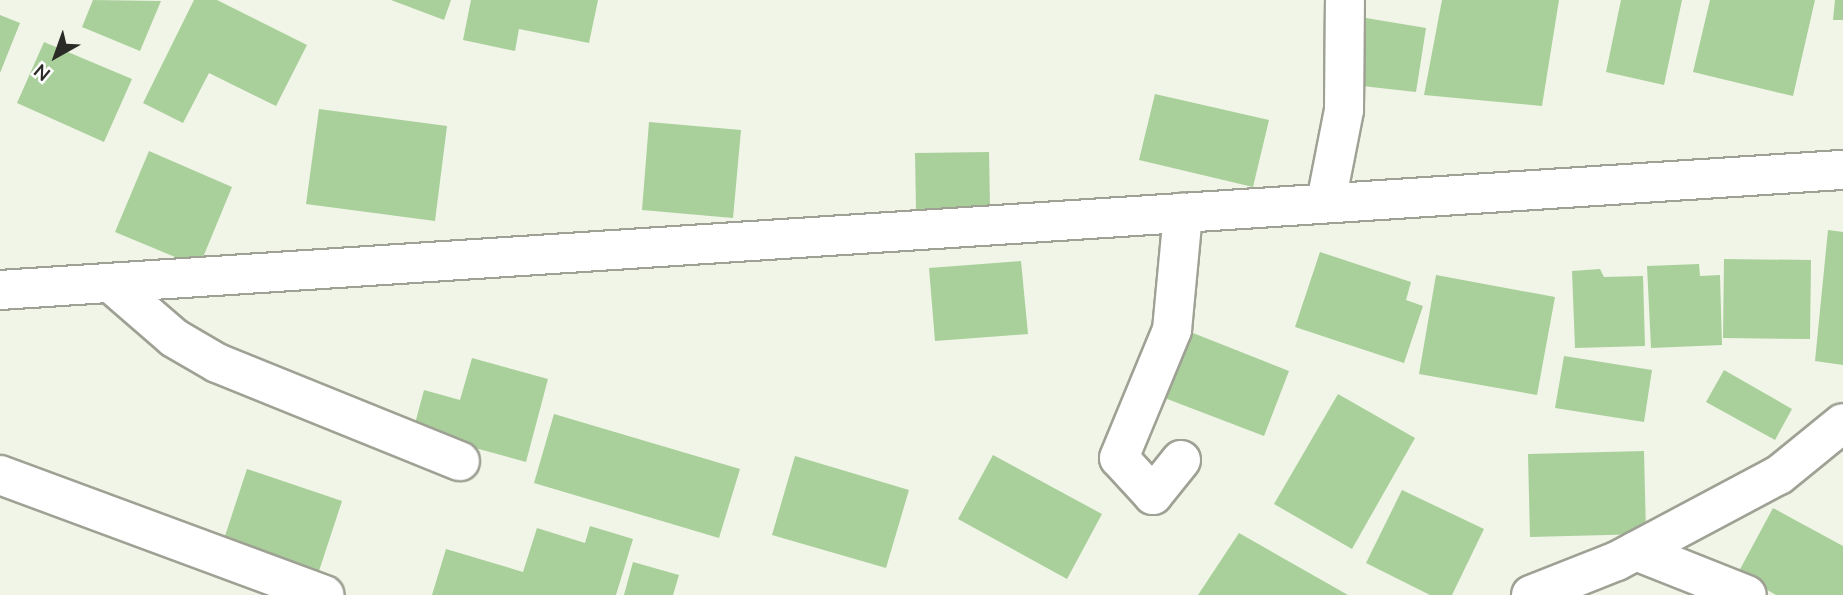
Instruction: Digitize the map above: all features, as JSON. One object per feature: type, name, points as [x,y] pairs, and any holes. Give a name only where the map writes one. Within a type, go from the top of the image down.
[{"type":"street","points":[[1326,202],[1344,110],[1345,0]]},
{"type":"street","points":[[0,290],[114,286],[1326,202],[1843,170]]},
{"type":"street","points":[[1181,460],[1153,495],[1119,458],[1172,330],[1183,213]]},
{"type":"street","points":[[114,286],[174,338],[217,363],[460,461]]},
{"type":"street","points":[[1531,595],[1636,551],[1779,475],[1843,423]]},
{"type":"street","points":[[0,475],[325,595]]},
{"type":"street","points":[[1636,551],[1746,595]]},
{"type":"building","points":[[93,0],[161,1],[140,51],[82,27]]},
{"type":"building","points":[[194,0],[217,0],[307,45],[276,106],[209,73],[183,123],[143,103]]},
{"type":"building","points":[[391,0],[451,0],[444,20]]},
{"type":"building","points":[[471,0],[598,0],[589,43],[519,29],[515,51],[463,40]]},
{"type":"building","points":[[1442,0],[1559,0],[1542,106],[1424,95]]},
{"type":"building","points":[[1621,0],[1682,0],[1664,85],[1606,72]]},
{"type":"building","points":[[1710,0],[1815,0],[1793,96],[1693,72]]},
{"type":"building","points":[[1835,0],[1843,0],[1843,20],[1833,20]]},
{"type":"building","points":[[0,15],[20,23],[0,73]]},
{"type":"building","points":[[1360,17],[1426,28],[1416,92],[1353,85]]},
{"type":"building","points":[[44,42],[132,79],[104,142],[17,103]]},
{"type":"building","points":[[1155,94],[1269,120],[1253,187],[1139,160]]},
{"type":"building","points":[[319,109],[447,126],[435,221],[306,204]]},
{"type":"building","points":[[649,122],[741,130],[733,218],[642,210]]},
{"type":"building","points":[[149,151],[232,187],[199,267],[115,232]]},
{"type":"building","points":[[989,152],[990,208],[916,209],[915,153]]},
{"type":"building","points":[[1828,230],[1843,232],[1843,365],[1815,361]]},
{"type":"building","points":[[1320,252],[1411,282],[1406,300],[1423,306],[1404,363],[1295,327]]},
{"type":"building","points":[[1724,259],[1811,260],[1810,339],[1723,338]]},
{"type":"building","points":[[1021,261],[1028,334],[935,341],[929,268]]},
{"type":"building","points":[[1699,264],[1700,276],[1720,275],[1722,345],[1651,348],[1647,266]]},
{"type":"building","points":[[1600,269],[1604,277],[1643,276],[1645,346],[1575,348],[1572,271]]},
{"type":"building","points":[[1436,275],[1555,297],[1537,395],[1419,374]]},
{"type":"building","points":[[1188,331],[1289,371],[1264,436],[1162,397]]},
{"type":"building","points":[[1564,356],[1652,370],[1644,422],[1555,408]]},
{"type":"building","points":[[472,358],[548,379],[526,462],[413,431],[424,390],[460,400]]},
{"type":"building","points":[[1724,370],[1792,409],[1775,440],[1706,402]]},
{"type":"building","points":[[1338,394],[1415,438],[1352,549],[1274,504]]},
{"type":"building","points":[[554,414],[740,469],[719,538],[534,483]]},
{"type":"building","points":[[1644,451],[1646,534],[1530,537],[1528,454]]},
{"type":"building","points":[[993,455],[1102,514],[1067,579],[958,519]]},
{"type":"building","points":[[795,456],[909,490],[886,568],[772,535]]},
{"type":"building","points":[[247,469],[342,501],[319,571],[224,539]]},
{"type":"building","points":[[1402,490],[1484,529],[1452,595],[1430,595],[1366,563]]},
{"type":"building","points":[[1773,508],[1843,546],[1843,595],[1776,595],[1738,573]]},
{"type":"building","points":[[590,526],[633,539],[616,595],[432,595],[446,549],[523,572],[537,528],[585,543]]},
{"type":"building","points":[[1239,533],[1348,595],[1198,595]]},
{"type":"building","points":[[633,562],[679,575],[673,595],[624,595]]}]
